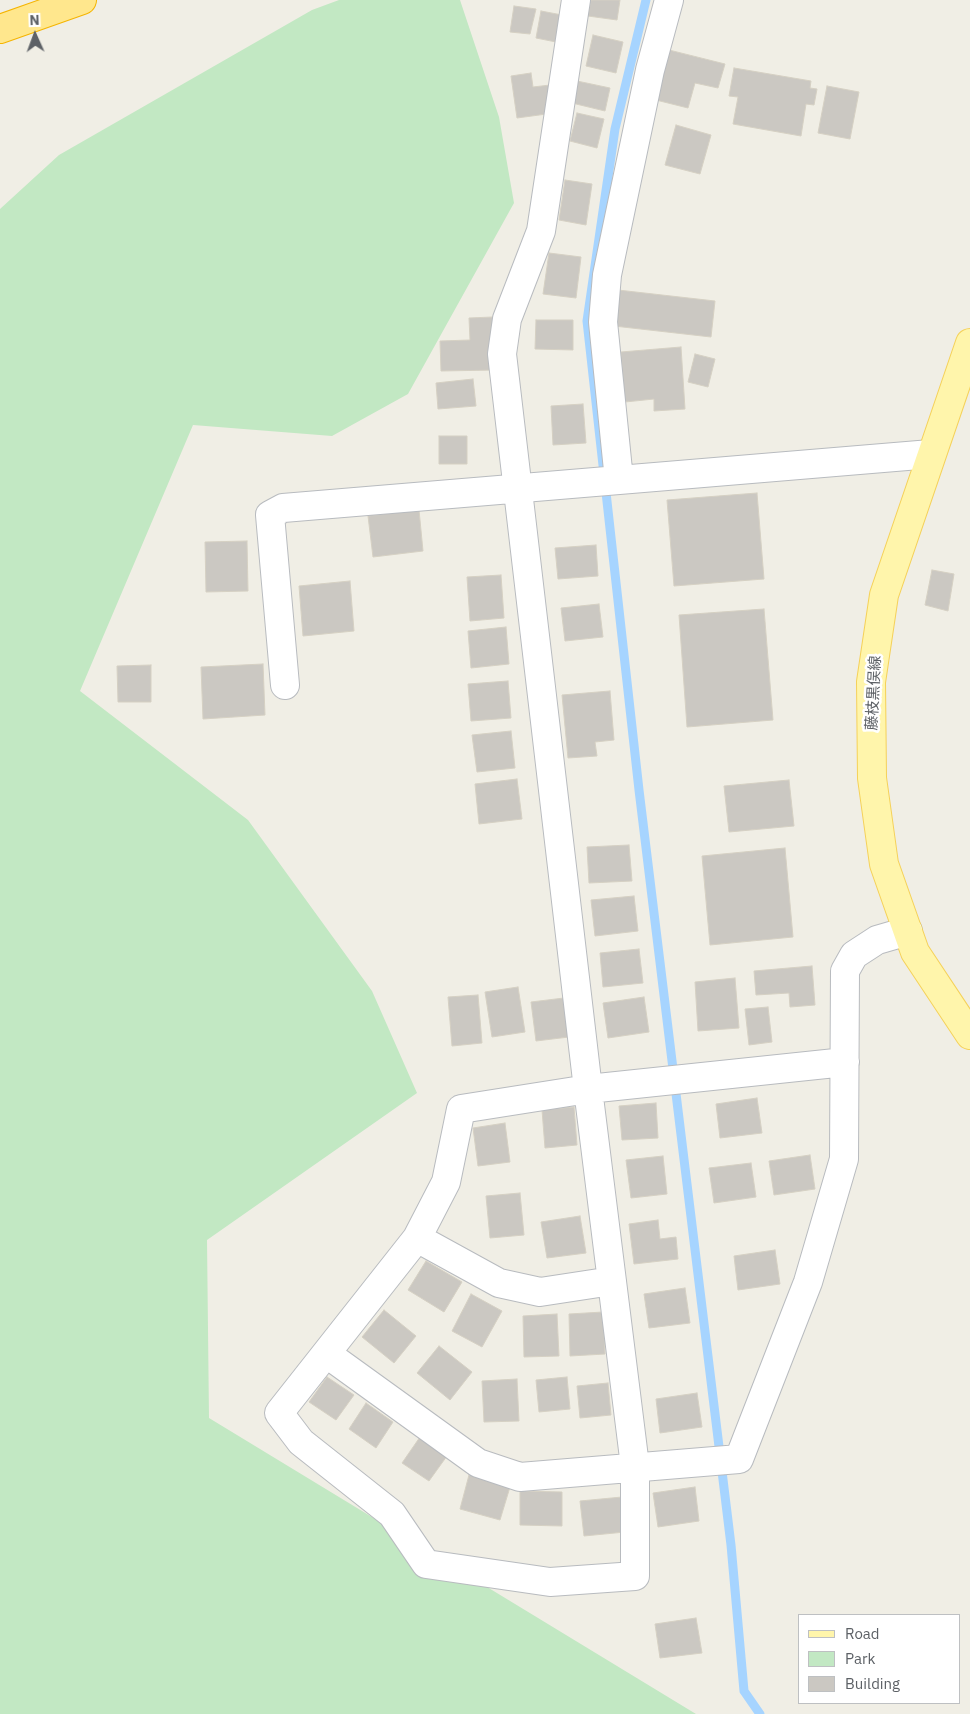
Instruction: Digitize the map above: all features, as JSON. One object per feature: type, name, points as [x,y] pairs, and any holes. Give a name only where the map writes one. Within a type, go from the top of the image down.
[{"type":"highway","points":[[2,28],[82,0]]},
{"type":"main road","name":"藤枝黒俣線","points":[[970,343],[884,595],[871,682],[872,778],[884,864],[911,942],[970,1035]]},
{"type":"street","points":[[576,0],[541,231],[507,319],[502,354],[588,1089],[635,1466],[635,1576],[550,1582],[426,1564],[392,1514],[302,1442],[279,1413],[417,1238],[446,1182],[461,1109],[588,1089],[845,1062]]},
{"type":"street","points":[[619,480],[603,322],[607,275],[650,70],[669,0]]},
{"type":"street","points":[[285,685],[270,515],[284,508],[932,454]]},
{"type":"street","points":[[327,1354],[478,1463],[520,1476],[739,1459],[808,1282],[844,1160],[845,971],[854,955],[877,940],[911,942]]},
{"type":"street","points":[[417,1238],[499,1283],[540,1292],[612,1282]]},
{"type":"green space","points":[[339,0],[460,0],[499,117],[514,203],[408,394],[332,436],[193,425],[80,691],[248,820],[372,991],[417,1093],[207,1240],[209,1418],[696,1714],[0,1714],[0,209],[59,155],[312,10]]},
{"type":"building","points":[[591,0],[620,0],[617,20],[588,16]]},
{"type":"building","points":[[514,6],[536,9],[530,34],[510,32]]},
{"type":"building","points":[[541,11],[562,15],[556,42],[536,38]]},
{"type":"building","points":[[593,35],[623,42],[616,73],[586,66]]},
{"type":"building","points":[[669,50],[725,64],[718,88],[695,83],[688,108],[656,100]]},
{"type":"building","points":[[734,68],[811,81],[810,88],[817,89],[814,105],[806,104],[801,136],[733,124],[738,97],[729,96]]},
{"type":"building","points":[[531,73],[533,87],[550,85],[554,113],[517,118],[511,76]]},
{"type":"building","points":[[577,81],[610,88],[605,111],[572,103]]},
{"type":"building","points":[[827,86],[859,92],[850,139],[818,133]]},
{"type":"building","points":[[577,113],[604,119],[597,148],[570,141]]},
{"type":"building","points":[[676,125],[711,135],[700,174],[665,165]]},
{"type":"building","points":[[565,180],[592,184],[586,225],[559,220]]},
{"type":"building","points":[[549,253],[581,257],[576,298],[543,294]]},
{"type":"building","points":[[618,290],[715,301],[711,337],[614,326]]},
{"type":"building","points":[[493,317],[495,370],[441,371],[440,341],[470,340],[469,318]]},
{"type":"building","points":[[536,320],[573,320],[573,350],[535,349]]},
{"type":"building","points":[[681,347],[685,409],[654,411],[654,399],[625,402],[621,352]]},
{"type":"building","points":[[695,354],[715,359],[708,387],[688,382]]},
{"type":"building","points":[[473,379],[476,406],[438,409],[436,383]]},
{"type":"building","points":[[583,404],[586,443],[553,445],[551,406]]},
{"type":"building","points":[[439,436],[467,436],[467,464],[439,464]]},
{"type":"building","points":[[757,493],[764,579],[674,586],[667,500]]},
{"type":"building","points":[[419,510],[423,551],[373,557],[368,516]]},
{"type":"building","points":[[247,541],[248,591],[206,592],[205,542]]},
{"type":"building","points":[[596,545],[598,576],[558,579],[555,548]]},
{"type":"building","points":[[932,570],[954,574],[948,611],[925,605]]},
{"type":"building","points":[[501,575],[504,618],[470,621],[467,577]]},
{"type":"building","points":[[350,581],[354,631],[303,636],[299,586]]},
{"type":"building","points":[[599,604],[603,637],[565,641],[561,608]]},
{"type":"building","points":[[764,609],[773,720],[687,727],[679,615]]},
{"type":"building","points":[[506,627],[509,664],[471,668],[468,631]]},
{"type":"building","points":[[263,664],[265,715],[203,719],[201,667]]},
{"type":"building","points":[[151,665],[151,702],[118,702],[117,666]]},
{"type":"building","points":[[508,681],[511,718],[471,721],[468,684]]},
{"type":"building","points":[[610,691],[614,740],[595,742],[597,756],[568,758],[562,695]]},
{"type":"building","points":[[511,731],[515,768],[477,772],[472,735]]},
{"type":"building","points":[[517,779],[522,819],[479,824],[475,784]]},
{"type":"building","points":[[789,780],[794,826],[729,832],[724,786]]},
{"type":"building","points":[[629,845],[632,881],[589,883],[587,847]]},
{"type":"building","points":[[785,848],[793,937],[710,945],[702,856]]},
{"type":"building","points":[[634,896],[638,931],[595,936],[591,900]]},
{"type":"building","points":[[639,949],[643,983],[603,987],[600,953]]},
{"type":"building","points":[[812,966],[815,1005],[790,1007],[789,993],[756,995],[754,971]]},
{"type":"building","points":[[735,978],[739,1028],[698,1031],[695,982]]},
{"type":"building","points":[[518,987],[525,1032],[492,1037],[485,992]]},
{"type":"building","points":[[478,995],[482,1043],[452,1046],[448,997]]},
{"type":"building","points":[[644,997],[649,1032],[608,1038],[603,1003]]},
{"type":"building","points":[[564,998],[569,1037],[536,1041],[531,1002]]},
{"type":"building","points":[[768,1007],[772,1042],[749,1045],[745,1009]]},
{"type":"building","points":[[757,1098],[762,1133],[720,1138],[716,1104]]},
{"type":"building","points":[[656,1103],[658,1138],[622,1140],[619,1106]]},
{"type":"building","points":[[574,1107],[577,1145],[545,1148],[542,1110]]},
{"type":"building","points":[[505,1123],[510,1162],[478,1166],[473,1128]]},
{"type":"building","points":[[810,1155],[815,1189],[774,1195],[769,1161]]},
{"type":"building","points":[[663,1156],[667,1194],[631,1198],[626,1160]]},
{"type":"building","points":[[751,1163],[756,1197],[714,1203],[709,1168]]},
{"type":"building","points":[[520,1193],[524,1235],[490,1238],[486,1196]]},
{"type":"building","points":[[580,1216],[586,1253],[547,1258],[541,1222]]},
{"type":"building","points":[[658,1220],[660,1239],[676,1237],[678,1259],[634,1264],[629,1224]]},
{"type":"building","points":[[775,1250],[780,1284],[738,1290],[734,1256]]},
{"type":"building","points":[[426,1261],[462,1282],[444,1312],[408,1290]]},
{"type":"building","points":[[685,1288],[690,1323],[649,1328],[644,1294]]},
{"type":"building","points":[[471,1294],[502,1311],[482,1347],[452,1331]]},
{"type":"building","points":[[384,1310],[416,1336],[394,1363],[362,1337]]},
{"type":"building","points":[[603,1312],[605,1354],[570,1356],[569,1314]]},
{"type":"building","points":[[557,1314],[559,1356],[524,1357],[523,1316]]},
{"type":"building","points":[[439,1346],[472,1372],[450,1400],[417,1373]]},
{"type":"building","points":[[327,1377],[354,1395],[336,1420],[309,1402]]},
{"type":"building","points":[[567,1377],[570,1409],[539,1412],[536,1380]]},
{"type":"building","points":[[517,1379],[519,1421],[484,1422],[482,1381]]},
{"type":"building","points":[[608,1383],[611,1415],[580,1418],[577,1386]]},
{"type":"building","points":[[697,1393],[702,1427],[660,1433],[656,1399]]},
{"type":"building","points":[[366,1403],[393,1422],[376,1448],[349,1429]]},
{"type":"building","points":[[420,1437],[447,1456],[429,1481],[402,1463]]},
{"type":"building","points":[[469,1475],[510,1487],[500,1520],[460,1509]]},
{"type":"building","points":[[695,1487],[699,1521],[658,1527],[653,1493]]},
{"type":"building","points":[[520,1491],[562,1492],[562,1526],[520,1525]]},
{"type":"building","points":[[622,1497],[625,1532],[584,1536],[580,1501]]},
{"type":"building","points":[[696,1618],[702,1653],[660,1658],[655,1624]]},
{"type":"waterway","points":[[646,0],[615,129],[587,321],[639,790],[731,1545],[744,1691],[760,1714]]}]
